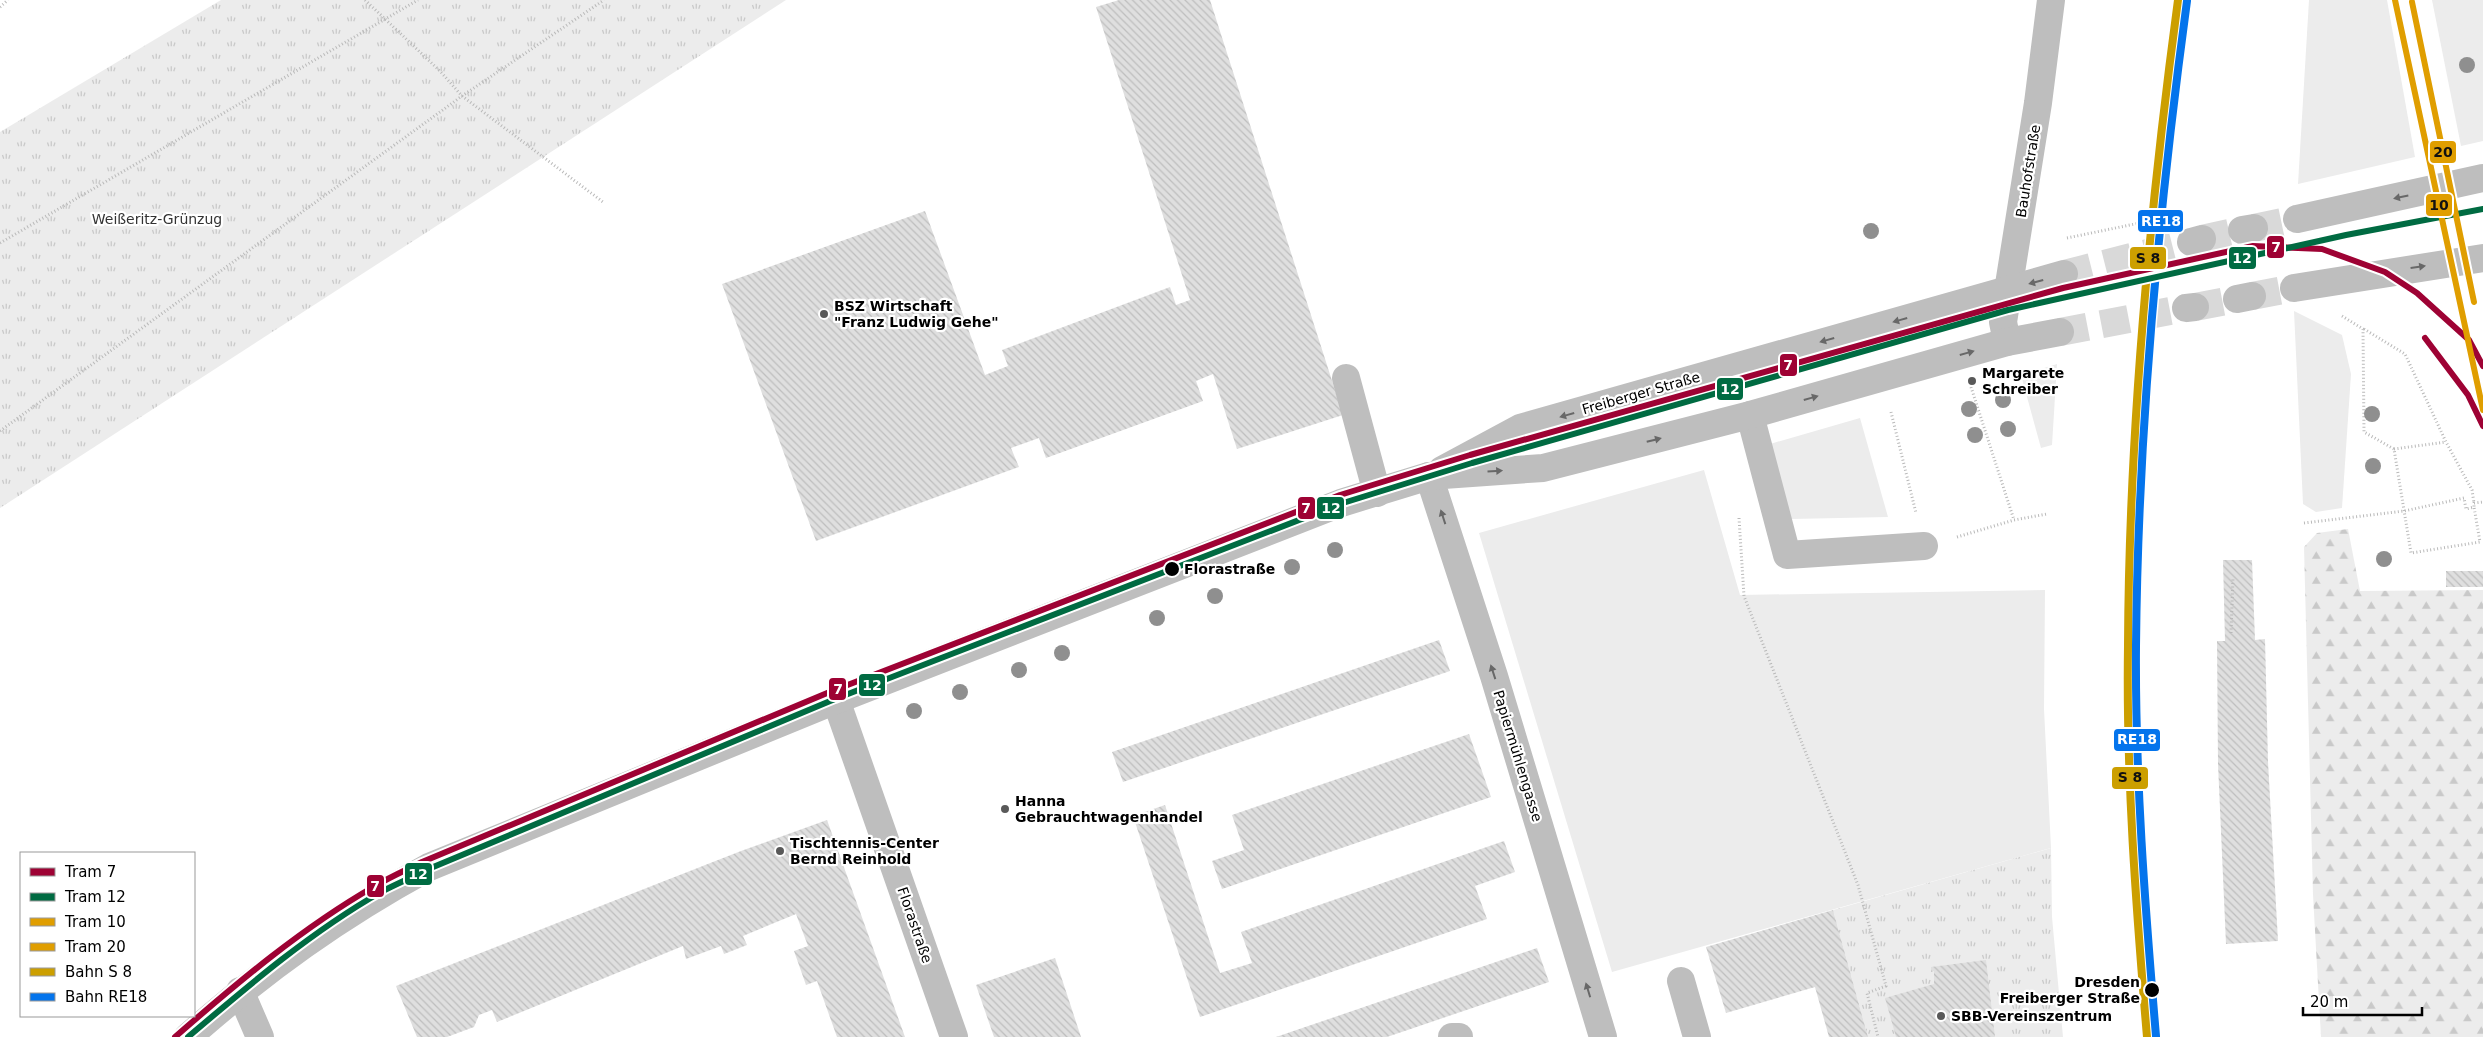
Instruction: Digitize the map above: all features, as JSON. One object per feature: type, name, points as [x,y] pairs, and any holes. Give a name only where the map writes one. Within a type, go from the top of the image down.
[{"type":"street","name":"Bauhofstraße","points":[[2006,342],[2003,322],[2038,102],[2051,0]]},
{"type":"street","points":[[2297,219],[2483,178]]},
{"type":"street","points":[[2294,288],[2483,258]]},
{"type":"street","name":"Freiberger Straße","points":[[188,1037],[240,991],[286,956],[372,898],[429,868],[836,700],[1238,542],[1377,492],[1429,476],[1520,428],[2064,274]]},
{"type":"street","name":"Freiberger Straße","points":[[1429,476],[1543,468],[1750,415],[2006,342],[2060,332]]},
{"type":"street","points":[[1346,378],[1377,492]]},
{"type":"street","points":[[1750,415],[1787,555],[1924,546]]},
{"type":"street","name":"Papiermühlengasse","points":[[1429,476],[1494,676],[1602,1037]]},
{"type":"street","name":"Florastraße","points":[[836,700],[954,1037]]},
{"type":"street","points":[[1681,981],[1698,1037]]},
{"type":"street","points":[[240,991],[260,1037]]},
{"type":"street","points":[[1452,1037],[1459,1037]]},
{"type":"path","points":[[0,7],[8,0]]},
{"type":"path","points":[[365,0],[440,71],[462,96],[603,202]]},
{"type":"path","points":[[0,243],[418,0]]},
{"type":"path","points":[[0,431],[462,96],[604,0]]},
{"type":"path","points":[[2340,315],[2405,354],[2446,442],[2472,490],[2480,542],[2411,553],[2394,449]]},
{"type":"path","points":[[2363,329],[2364,432],[2394,449],[2446,442]]},
{"type":"path","points":[[1883,377],[1924,546],[2014,520],[2047,514]]},
{"type":"path","points":[[1972,390],[2014,520]]},
{"type":"path","points":[[1768,484],[1754,491],[1744,505],[1739,519],[1744,596],[1864,902],[1886,986],[1866,993],[1878,1037]]},
{"type":"path","points":[[2304,523],[2404,511],[2464,498],[2466,509],[2483,502]]},
{"type":"path","points":[[2232,633],[2233,577]]},
{"type":"green space","name":"Weißeritz-Grünzug","points":[[221,0],[786,0],[0,508],[0,132]]},
{"type":"green space","points":[[2309,0],[2387,0],[2415,157],[2298,184]]},
{"type":"green space","points":[[2432,0],[2483,0],[2483,141],[2461,146]]},
{"type":"green space","points":[[2294,311],[2342,335],[2351,374],[2342,508],[2316,512],[2303,504]]},
{"type":"green space","points":[[2057,364],[2052,445],[2041,448],[2021,375]]},
{"type":"green space","points":[[1860,418],[1888,517],[1791,519],[1770,444]]},
{"type":"green space","points":[[1704,470],[1740,595],[2045,590],[2044,709],[2051,848],[1612,972],[1479,533]]},
{"type":"green space","points":[[2348,529],[2360,591],[2483,590],[2483,1037],[2321,1037],[2313,895],[2304,547],[2317,533]]},
{"type":"green space","points":[[2051,848],[2052,917],[2063,1037],[1868,1037],[1833,910]]},
{"type":"building","points":[[1119,0],[1210,0],[1343,415],[1237,449],[1213,374],[1196,381],[1203,401],[1046,458],[1039,438],[1011,448],[1019,467],[816,541],[722,284],[925,211],[985,375],[1008,366],[1002,350],[1170,287],[1176,305],[1190,300],[1096,7]]},
{"type":"building","points":[[2223,560],[2252,560],[2255,640],[2265,639],[2268,762],[2278,941],[2226,944],[2218,764],[2217,641],[2225,641]]},
{"type":"building","points":[[2446,571],[2483,571],[2483,587],[2446,587]]},
{"type":"building","points":[[1439,640],[1450,671],[1123,782],[1112,752]]},
{"type":"building","points":[[1469,734],[1491,797],[1222,889],[1212,861],[1244,850],[1232,815]]},
{"type":"building","points":[[1165,805],[1220,973],[1252,963],[1241,932],[1504,841],[1515,872],[1475,886],[1487,919],[1200,1017],[1133,816]]},
{"type":"building","points":[[827,820],[905,1037],[837,1037],[817,981],[806,985],[794,951],[808,946],[796,914],[743,936],[747,945],[724,954],[721,946],[686,959],[683,946],[497,1022],[492,1010],[479,1015],[474,1027],[447,1037],[417,1037],[396,986],[741,851]]},
{"type":"building","points":[[1833,910],[1868,1037],[1829,1037],[1815,987],[1726,1013],[1706,947]]},
{"type":"building","points":[[1537,948],[1549,982],[1387,1037],[1276,1037]]},
{"type":"building","points":[[1055,958],[1081,1037],[994,1037],[976,985]]},
{"type":"building","name":"SBB-Vereinszentrum","points":[[1986,960],[1995,1037],[1896,1037],[1885,998],[1934,984],[1934,971],[1931,972],[1931,967]]},
{"type":"tunnel","points":[[2254,228],[2297,219]]},
{"type":"tunnel","points":[[2202,239],[2242,230]]},
{"type":"tunnel","points":[[2064,274],[2191,242]]},
{"type":"tunnel","points":[[2252,296],[2294,288]]},
{"type":"tunnel","points":[[2195,307],[2237,299]]},
{"type":"tunnel","points":[[2060,332],[2186,308]]},
{"type":"tram line","name":"10","points":[[2395,0],[2483,410]]},
{"type":"tram line","name":"20","points":[[2412,2],[2474,302]]},
{"type":"tram line","name":"12","points":[[188,1037],[257,979],[330,924],[381,892],[426,870],[835,699],[1343,503],[1472,463],[2008,310],[2346,235],[2483,209]]},
{"type":"tram line","name":"7","points":[[175,1037],[247,976],[296,938],[348,902],[422,862],[832,691],[1340,495],[1470,455],[2063,288],[2253,246],[2322,249],[2385,272],[2417,293],[2469,340],[2483,366]]},
{"type":"tram line","name":"7","points":[[2425,338],[2468,395],[2483,426]]},
{"type":"transit line","points":[[2147,1037],[2130,793],[2128,695],[2129,565],[2142,322],[2158,161],[2178,0]]},
{"type":"rail line","name":"RE18","points":[[2156,1036],[2137,744],[2136,646],[2138,565],[2145,403],[2151,322],[2167,162],[2187,1]]},
{"type":"place","name":"BSZ Wirtschaft \"Franz Ludwig Gehe\"","points":[[824,314]]},
{"type":"place","name":"Margarete Schreiber","points":[[1972,381]]},
{"type":"place","name":"Florastraße","points":[[1172,569]]},
{"type":"place","name":"Hanna Gebrauchtwagenhandel","points":[[1005,809]]},
{"type":"place","name":"Tischtennis-Center Bernd Reinhold","points":[[780,851]]},
{"type":"place","name":"Dresden Freiberger Straße","points":[[2152,990]]},
{"type":"place","name":"SBB-Vereinszentrum","points":[[1941,1016]]}]
